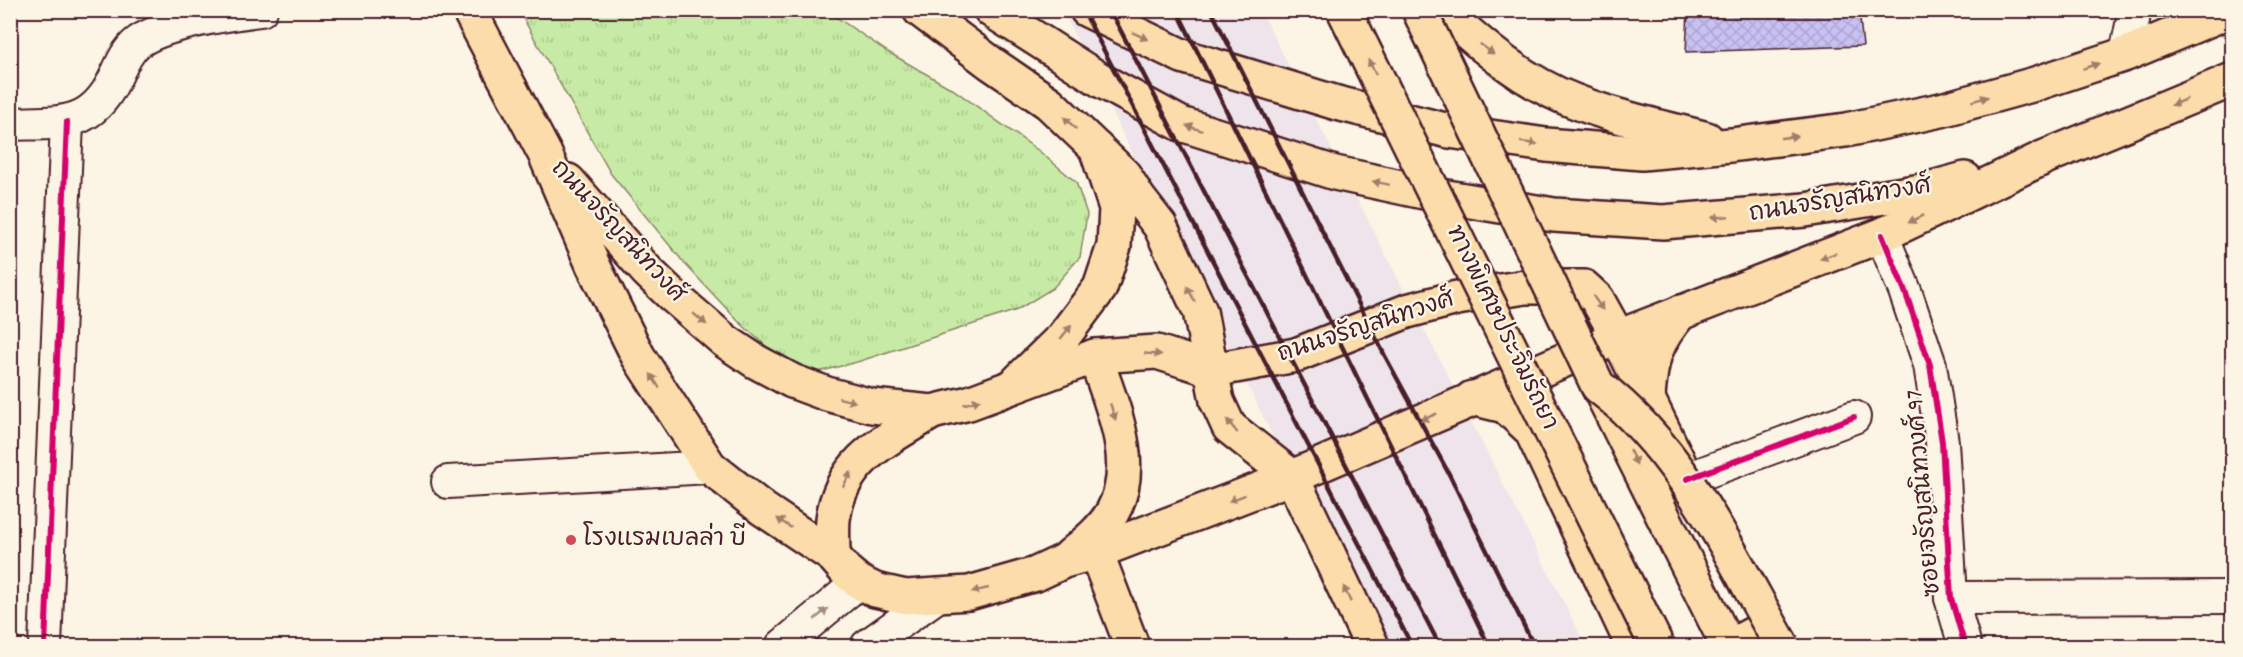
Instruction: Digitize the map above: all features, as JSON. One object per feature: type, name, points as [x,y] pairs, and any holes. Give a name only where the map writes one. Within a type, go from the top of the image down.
[{"type":"main road","name":"ถนนจรัญสนิทวงศ์","points":[[469,10],[545,154],[593,265],[638,356],[710,467],[763,509],[833,556],[859,582],[875,590],[906,597],[937,596],[989,588],[1036,574],[1064,561],[1096,552],[1292,477],[1618,337],[1882,235],[2045,157],[2232,80]]},
{"type":"main road","points":[[920,10],[1049,103],[1124,175],[1139,200],[1160,226],[1200,311],[1218,401],[1229,427],[1292,477],[1372,646]]},
{"type":"main road","name":"ถนนจรัญสนิทวงศ์","points":[[991,10],[1102,81],[1181,124],[1335,173],[1447,197],[1554,214],[1663,222],[1805,210],[1921,191],[2045,157]]},
{"type":"main road","points":[[1087,10],[1182,57],[1337,104],[1449,131],[1546,145],[1642,153],[1731,145],[1846,130],[1941,110],[2035,84],[2126,54],[2232,10]]},
{"type":"main road","name":"ทางพิเศษประจิมรัถยา","points":[[1344,10],[1657,646]]},
{"type":"main road","points":[[1419,10],[1598,386],[1730,646],[1773,640]]},
{"type":"main road","points":[[1443,10],[1477,42],[1521,74],[1573,101],[1625,118],[1731,145]]},
{"type":"main road","points":[[1011,389],[1063,337],[1100,288],[1114,246],[1116,208],[1096,148]]},
{"type":"main road","name":"ถนนจรัญสนิทวงศ์","points":[[545,154],[622,244],[673,296],[725,341],[792,381],[827,394],[872,406],[932,411],[969,403],[1095,356],[1157,352],[1213,370],[1296,355],[1407,311],[1457,298],[1525,286],[1584,287],[1597,299],[1618,337]]},
{"type":"main road","points":[[1648,397],[1654,351],[1681,312]]},
{"type":"main road","points":[[1618,337],[1687,478],[1773,640]]},
{"type":"main road","points":[[1064,561],[1092,537],[1112,513],[1124,471],[1118,427],[1095,356]]},
{"type":"main road","points":[[1598,386],[1623,404],[1668,456],[1715,526],[1773,640]]},
{"type":"main road","points":[[1472,399],[1505,406],[1531,430],[1633,646]]},
{"type":"main road","points":[[833,556],[833,519],[839,496],[852,470],[867,453],[932,411]]},
{"type":"main road","points":[[1096,552],[1132,646]]},
{"type":"street","points":[[10,124],[67,122],[87,114],[104,100],[126,55],[136,43],[154,33],[224,15],[261,10]]},
{"type":"street","points":[[2126,54],[2135,10]]},
{"type":"street","points":[[45,646],[67,122]]},
{"type":"street","name":"ซอยจรัญสนิทวงศ์ 97","points":[[1882,235],[1905,291],[1930,365],[1942,442],[1951,597],[1965,646]]},
{"type":"street","points":[[1687,478],[1854,417]]},
{"type":"street","points":[[448,482],[710,467]]},
{"type":"street","points":[[782,646],[859,582]]},
{"type":"street","name":"ถนนจรัญสนิทวงศ์","points":[[867,646],[937,596]]},
{"type":"street","points":[[1951,597],[2232,597]]},
{"type":"shaded area","points":[[1063,11],[1261,11],[1586,646],[1378,646]]},
{"type":"green space","points":[[519,11],[827,11],[888,52],[954,90],[1039,151],[1076,182],[1087,214],[1080,257],[1053,288],[1017,310],[857,362],[818,372],[794,365],[767,347],[738,321],[685,264],[611,174]]},
{"type":"building","points":[[1688,10],[1859,10],[1863,46],[1686,52]]},
{"type":"railway","points":[[1083,10],[1412,646]]},
{"type":"railway","points":[[1110,10],[1440,646]]},
{"type":"railway","points":[[1177,10],[1489,646]]},
{"type":"railway","points":[[1211,10],[1385,356],[1449,474],[1534,646]]},
{"type":"cycle path","points":[[45,646],[67,122]]},
{"type":"cycle path","points":[[1882,235],[1905,291],[1930,365],[1942,442],[1951,598],[1965,646]]},
{"type":"cycle path","points":[[1687,479],[1854,417]]},
{"type":"place","name":"โรงแรมเบลล่า บี","points":[[571,540]]}]
